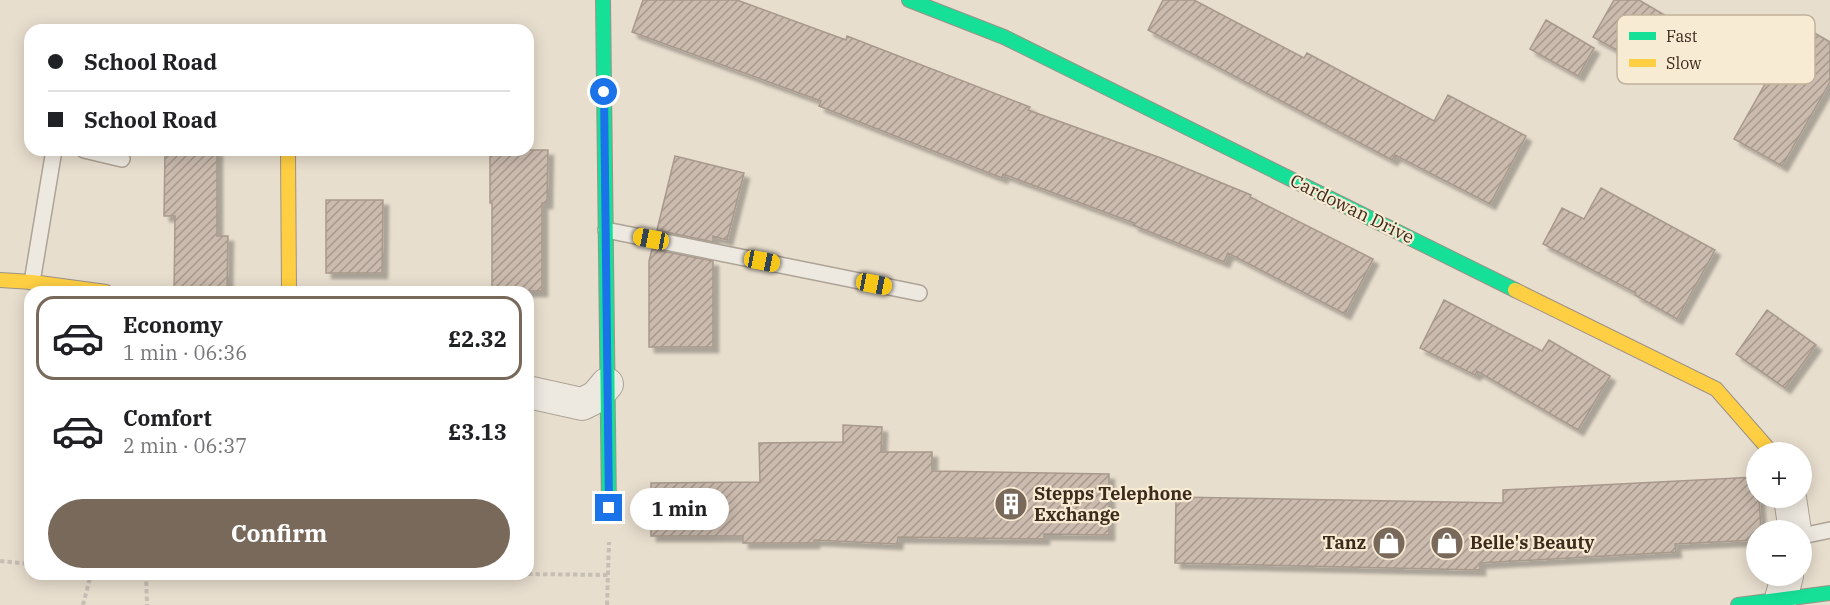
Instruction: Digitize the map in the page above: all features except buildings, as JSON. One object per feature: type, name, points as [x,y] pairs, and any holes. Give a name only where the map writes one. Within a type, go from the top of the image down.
[{"type":"street","points":[[603,0],[609,508]]},
{"type":"street","name":"Cardowan Drive","points":[[909,0],[1004,37],[1716,389],[1762,442]]},
{"type":"street","points":[[288,156],[289,286]]},
{"type":"street","points":[[0,280],[62,286]]},
{"type":"street","points":[[534,393],[582,404],[596,397],[607,384]]},
{"type":"street","points":[[1738,605],[1783,593],[1830,593]]},
{"type":"lane","points":[[32,282],[53,156]]},
{"type":"lane","points":[[109,156],[122,159]]},
{"type":"lane","points":[[606,230],[919,293]]},
{"type":"lane","points":[[1812,534],[1830,530]]},
{"type":"path","points":[[607,605],[609,508]]},
{"type":"path","points":[[0,561],[24,563]]},
{"type":"path","points":[[534,574],[608,575]]},
{"type":"path","points":[[83,605],[89,580]]},
{"type":"path","points":[[146,580],[147,605]]},
{"type":"traffic: fast","points":[[603,0],[609,508]]},
{"type":"traffic: fast","points":[[909,0],[1004,37],[1515,290]]},
{"type":"traffic: fast","points":[[1738,605],[1830,593]]},
{"type":"traffic: slow","points":[[288,156],[289,286]]},
{"type":"traffic: slow","points":[[0,280],[62,286]]},
{"type":"traffic: slow","points":[[1515,290],[1716,389],[1762,442]]},
{"type":"place","name":"Stepps Telephone Exchange","points":[[1011,504]]},
{"type":"place","name":"Tanz","points":[[1389,543]]},
{"type":"place","name":"Belle's Beauty","points":[[1447,543]]},
{"type":"route","points":[[604,92],[609,508]]}]
